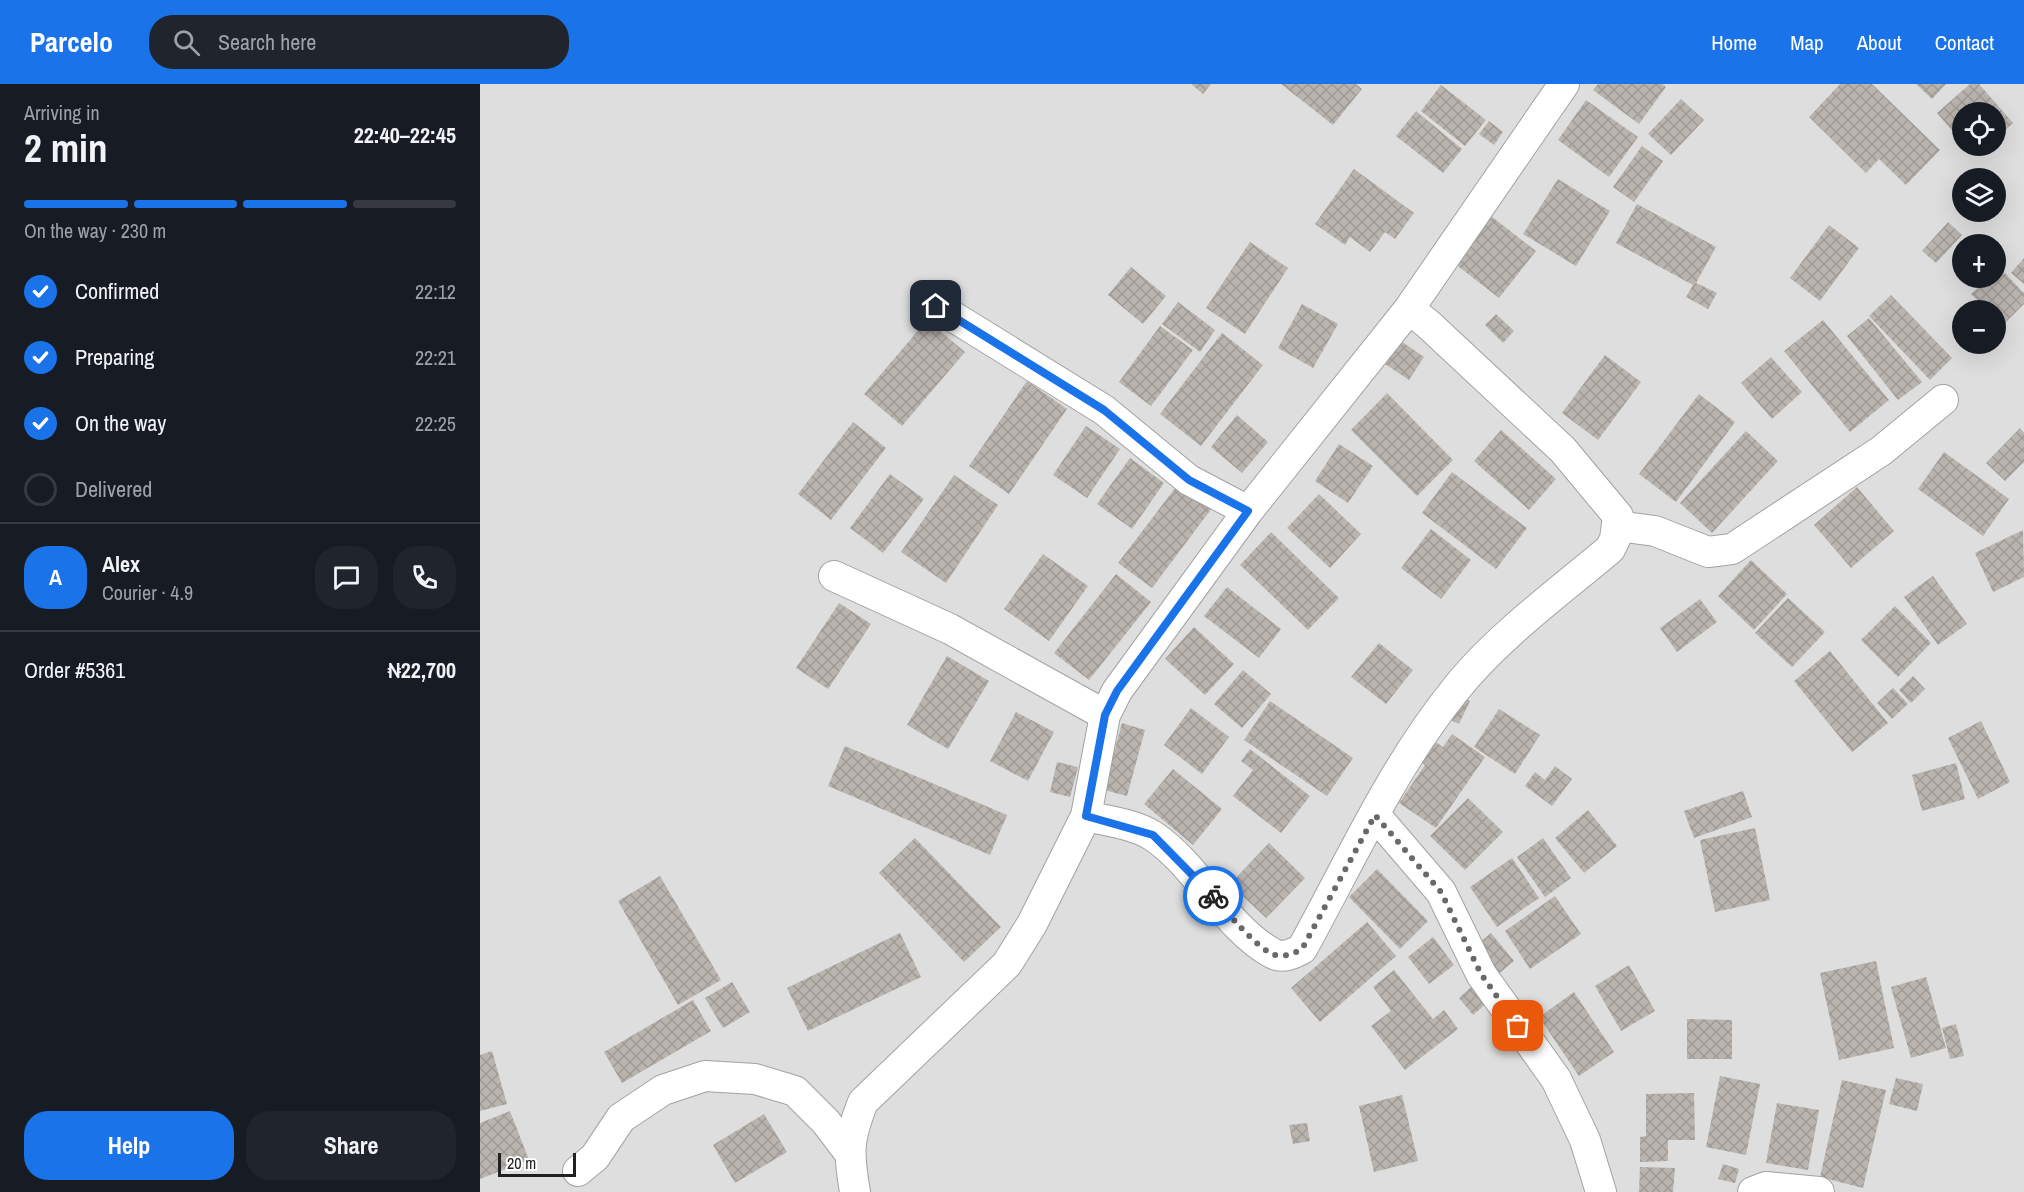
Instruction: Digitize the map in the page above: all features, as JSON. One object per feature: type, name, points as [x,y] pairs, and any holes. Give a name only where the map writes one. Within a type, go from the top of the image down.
[{"type":"street","points":[[855,1192],[848,1151],[853,1128],[863,1102],[1007,963],[1032,924],[1086,816],[1105,715],[1117,691],[1248,511],[1409,309],[1564,84]]},
{"type":"street","points":[[936,306],[1104,410],[1189,480],[1248,511]]},
{"type":"street","points":[[1086,816],[1153,835],[1189,870],[1247,934],[1273,954],[1290,956],[1302,949],[1408,754],[1456,688],[1520,624],[1610,549],[1618,516],[1563,450],[1409,309]]},
{"type":"street","points":[[1617,526],[1655,531],[1708,552],[1732,549],[1881,451],[1943,400]]},
{"type":"street","points":[[834,576],[950,629],[1105,715]]},
{"type":"street","points":[[1375,815],[1441,892],[1481,974],[1556,1079],[1585,1140],[1601,1192]]},
{"type":"street","points":[[578,1171],[595,1157],[621,1118],[663,1090],[705,1076],[755,1079],[795,1091],[826,1122],[848,1151]]},
{"type":"street","points":[[1753,1192],[1766,1187],[1819,1192]]},
{"type":"shaded area","points":[[480,84],[2024,84],[2024,1192],[480,1192]]},
{"type":"building","points":[[1191,84],[1211,84],[1203,94]]},
{"type":"building","points":[[1281,84],[1356,84],[1362,89],[1333,125]]},
{"type":"building","points":[[1598,84],[1662,84],[1666,87],[1639,124],[1593,90]]},
{"type":"building","points":[[1840,84],[1872,84],[1940,150],[1906,185],[1879,159],[1866,173],[1809,117]]},
{"type":"building","points":[[1916,84],[1946,84],[1932,99]]},
{"type":"building","points":[[1970,84],[1979,84],[1995,102],[1952,102],[1952,130],[1937,113]]},
{"type":"building","points":[[1441,85],[1486,120],[1465,146],[1421,111]]},
{"type":"building","points":[[1681,99],[1704,120],[1671,155],[1648,134]]},
{"type":"building","points":[[1586,100],[1638,137],[1609,177],[1558,140]]},
{"type":"building","points":[[1416,111],[1462,149],[1443,173],[1396,136]]},
{"type":"building","points":[[2006,115],[2013,123],[2006,129]]},
{"type":"building","points":[[1489,121],[1503,132],[1494,145],[1479,134]]},
{"type":"building","points":[[1642,146],[1663,161],[1634,202],[1613,187]]},
{"type":"building","points":[[1354,169],[1414,213],[1395,239],[1385,232],[1370,252],[1350,237],[1345,245],[1315,224]]},
{"type":"building","points":[[1558,179],[1610,211],[1576,266],[1523,234]]},
{"type":"building","points":[[1637,204],[1716,247],[1696,283],[1717,293],[1708,309],[1686,297],[1693,285],[1616,243]]},
{"type":"building","points":[[1491,216],[1536,251],[1499,298],[1454,263]]},
{"type":"building","points":[[1948,222],[1961,234],[1952,234],[1952,246],[1936,263],[1922,251]]},
{"type":"building","points":[[1829,225],[1859,248],[1820,301],[1790,278]]},
{"type":"building","points":[[1250,242],[1288,268],[1245,334],[1206,308]]},
{"type":"building","points":[[2024,258],[2024,284],[2011,273]]},
{"type":"building","points":[[1131,267],[1166,296],[1143,324],[1108,295]]},
{"type":"building","points":[[2006,274],[2024,293],[2024,304],[2006,322],[2006,300],[1977,300],[1971,294],[1977,288],[2006,288]]},
{"type":"building","points":[[1891,295],[1952,358],[1930,380],[1869,316]]},
{"type":"building","points":[[1178,302],[1215,330],[1200,352],[1162,324]]},
{"type":"building","points":[[1302,304],[1338,324],[1313,368],[1278,348]]},
{"type":"building","points":[[1496,314],[1514,331],[1503,343],[1485,325]]},
{"type":"building","points":[[1869,318],[1922,382],[1898,400],[1847,336]]},
{"type":"building","points":[[927,320],[965,352],[902,426],[864,394]]},
{"type":"building","points":[[1823,320],[1889,400],[1850,432],[1784,351]]},
{"type":"building","points":[[1160,326],[1193,350],[1151,406],[1119,382]]},
{"type":"building","points":[[1222,333],[1263,365],[1201,446],[1160,414]]},
{"type":"building","points":[[1401,341],[1424,357],[1409,380],[1385,364]]},
{"type":"building","points":[[1605,355],[1641,382],[1598,440],[1562,413]]},
{"type":"building","points":[[1771,357],[1802,392],[1772,419],[1741,383]]},
{"type":"building","points":[[1027,381],[1067,409],[1009,494],[969,466]]},
{"type":"building","points":[[1387,393],[1453,460],[1417,496],[1351,430]]},
{"type":"building","points":[[1699,394],[1735,422],[1676,502],[1639,474]]},
{"type":"building","points":[[1237,415],[1268,442],[1242,473],[1211,447]]},
{"type":"building","points":[[853,422],[886,448],[831,520],[798,494]]},
{"type":"building","points":[[1086,426],[1120,449],[1087,498],[1053,475]]},
{"type":"building","points":[[2020,428],[2024,433],[2024,462],[2005,481],[1986,463]]},
{"type":"building","points":[[1501,430],[1556,479],[1529,510],[1474,461]]},
{"type":"building","points":[[1746,431],[1778,461],[1712,533],[1680,503]]},
{"type":"building","points":[[1339,444],[1373,466],[1348,503],[1315,481]]},
{"type":"building","points":[[1944,452],[2009,499],[1983,536],[1918,489]]},
{"type":"building","points":[[1130,458],[1164,483],[1132,529],[1097,504]]},
{"type":"building","points":[[1452,472],[1527,528],[1496,569],[1422,513]]},
{"type":"building","points":[[890,474],[924,499],[883,553],[850,528]]},
{"type":"building","points":[[954,475],[998,505],[946,583],[901,552]]},
{"type":"building","points":[[1179,483],[1212,508],[1152,588],[1118,563]]},
{"type":"building","points":[[1857,487],[1894,531],[1851,568],[1814,525]]},
{"type":"building","points":[[1319,494],[1361,534],[1330,568],[1287,528]]},
{"type":"building","points":[[1431,529],[1471,560],[1441,599],[1401,568]]},
{"type":"building","points":[[2023,530],[2024,577],[1993,592],[1975,553]]},
{"type":"building","points":[[1271,532],[1339,598],[1308,630],[1240,565]]},
{"type":"building","points":[[1043,554],[1088,586],[1049,641],[1004,609]]},
{"type":"building","points":[[1751,560],[1787,594],[1754,630],[1718,596]]},
{"type":"building","points":[[1116,574],[1151,602],[1089,680],[1054,653]]},
{"type":"building","points":[[1933,576],[1967,624],[1938,645],[1904,597]]},
{"type":"building","points":[[1227,587],[1281,629],[1259,658],[1204,616]]},
{"type":"building","points":[[1788,598],[1825,632],[1792,667],[1755,633]]},
{"type":"building","points":[[1700,599],[1717,622],[1677,652],[1660,628]]},
{"type":"building","points":[[839,603],[871,624],[828,689],[796,668]]},
{"type":"building","points":[[1895,606],[1931,643],[1898,677],[1861,640]]},
{"type":"building","points":[[1194,627],[1234,664],[1205,695],[1165,659]]},
{"type":"building","points":[[1379,643],[1413,670],[1386,704],[1351,677]]},
{"type":"building","points":[[1830,651],[1888,723],[1852,752],[1794,681]]},
{"type":"building","points":[[947,656],[989,681],[948,749],[907,725]]},
{"type":"building","points":[[1243,670],[1271,694],[1242,728],[1214,704]]},
{"type":"building","points":[[1913,676],[1925,689],[1911,703],[1899,690]]},
{"type":"building","points":[[1893,688],[1908,704],[1892,719],[1877,703]]},
{"type":"building","points":[[1454,694],[1470,701],[1459,724],[1444,717]]},
{"type":"building","points":[[1270,701],[1353,758],[1327,796],[1244,740]]},
{"type":"building","points":[[1191,708],[1229,737],[1202,774],[1164,745]]},
{"type":"building","points":[[1499,709],[1540,735],[1515,774],[1474,747]]},
{"type":"building","points":[[1016,712],[1054,732],[1028,781],[990,761]]},
{"type":"building","points":[[1981,721],[2010,782],[1978,799],[1948,738]]},
{"type":"building","points":[[1122,723],[1145,730],[1127,796],[1104,790]]},
{"type":"building","points":[[1452,734],[1485,757],[1436,828],[1399,803],[1425,765],[1413,756],[1427,736],[1443,747]]},
{"type":"building","points":[[845,746],[1007,815],[990,855],[828,786]]},
{"type":"building","points":[[1250,749],[1310,796],[1281,833],[1233,796],[1253,770],[1241,761]]},
{"type":"building","points":[[1057,762],[1078,767],[1070,797],[1050,792]]},
{"type":"building","points":[[1956,763],[1965,799],[1922,811],[1912,775]]},
{"type":"building","points":[[1555,766],[1572,779],[1552,806],[1525,786],[1535,772],[1545,780]]},
{"type":"building","points":[[1173,769],[1222,809],[1193,845],[1144,804]]},
{"type":"building","points":[[1743,791],[1752,817],[1694,838],[1684,811]]},
{"type":"building","points":[[1468,798],[1503,832],[1465,870],[1430,836]]},
{"type":"building","points":[[1588,810],[1617,846],[1584,873],[1555,838]]},
{"type":"building","points":[[1755,828],[1770,900],[1715,912],[1700,840]]},
{"type":"building","points":[[915,838],[1001,927],[964,962],[879,873]]},
{"type":"building","points":[[1543,838],[1571,878],[1545,897],[1517,857]]},
{"type":"building","points":[[1269,843],[1305,878],[1266,918],[1230,884]]},
{"type":"building","points":[[1512,858],[1539,898],[1497,927],[1470,887]]},
{"type":"building","points":[[1377,869],[1428,921],[1400,949],[1349,897]]},
{"type":"building","points":[[660,876],[721,980],[678,1005],[618,901]]},
{"type":"building","points":[[1555,896],[1581,934],[1530,969],[1505,931]]},
{"type":"building","points":[[1367,922],[1396,956],[1320,1022],[1291,988]]},
{"type":"building","points":[[900,933],[921,977],[808,1031],[787,988]]},
{"type":"building","points":[[1491,933],[1514,961],[1496,976],[1473,948]]},
{"type":"building","points":[[1433,937],[1454,965],[1429,984],[1408,957]]},
{"type":"building","points":[[1876,961],[1894,1048],[1839,1060],[1820,973]]},
{"type":"building","points":[[1629,965],[1655,1011],[1621,1031],[1595,986]]},
{"type":"building","points":[[1394,970],[1433,1019],[1444,1010],[1458,1029],[1405,1070],[1371,1026],[1391,1011],[1373,987]]},
{"type":"building","points":[[1926,977],[1946,1048],[1911,1058],[1891,987]]},
{"type":"building","points":[[732,982],[750,1012],[723,1028],[705,998]]},
{"type":"building","points":[[1471,987],[1486,1004],[1473,1015],[1459,998]]},
{"type":"building","points":[[1574,992],[1614,1052],[1579,1076],[1539,1017]]},
{"type":"building","points":[[693,1000],[711,1031],[622,1083],[604,1052]]},
{"type":"building","points":[[1687,1019],[1732,1020],[1732,1059],[1687,1059]]},
{"type":"building","points":[[1956,1024],[1964,1056],[1950,1059],[1942,1028]]},
{"type":"building","points":[[492,1051],[507,1104],[480,1111],[480,1055]]},
{"type":"building","points":[[1720,1076],[1760,1084],[1746,1155],[1706,1147]]},
{"type":"building","points":[[1896,1078],[1923,1084],[1917,1111],[1889,1104]]},
{"type":"building","points":[[1842,1080],[1886,1090],[1863,1188],[1820,1177]]},
{"type":"building","points":[[1694,1093],[1695,1140],[1668,1140],[1668,1161],[1640,1162],[1640,1137],[1646,1136],[1646,1094]]},
{"type":"building","points":[[1402,1095],[1418,1161],[1374,1172],[1359,1106]]},
{"type":"building","points":[[1777,1103],[1819,1110],[1808,1170],[1766,1163]]},
{"type":"building","points":[[510,1111],[529,1160],[480,1179],[480,1123]]},
{"type":"building","points":[[764,1114],[787,1152],[735,1183],[713,1145]]},
{"type":"building","points":[[1307,1123],[1310,1141],[1293,1144],[1289,1125]]},
{"type":"building","points":[[1723,1164],[1739,1169],[1735,1183],[1718,1179]]},
{"type":"building","points":[[1640,1167],[1675,1168],[1673,1192],[1639,1192]]},
{"type":"way so far","points":[[1213,896],[1247,934],[1273,954],[1290,956],[1302,949],[1375,815],[1441,892],[1481,974],[1518,1026]]},
{"type":"route","points":[[936,306],[1104,410],[1189,480],[1248,511],[1117,691],[1105,715],[1086,816],[1153,835],[1213,896]]}]
